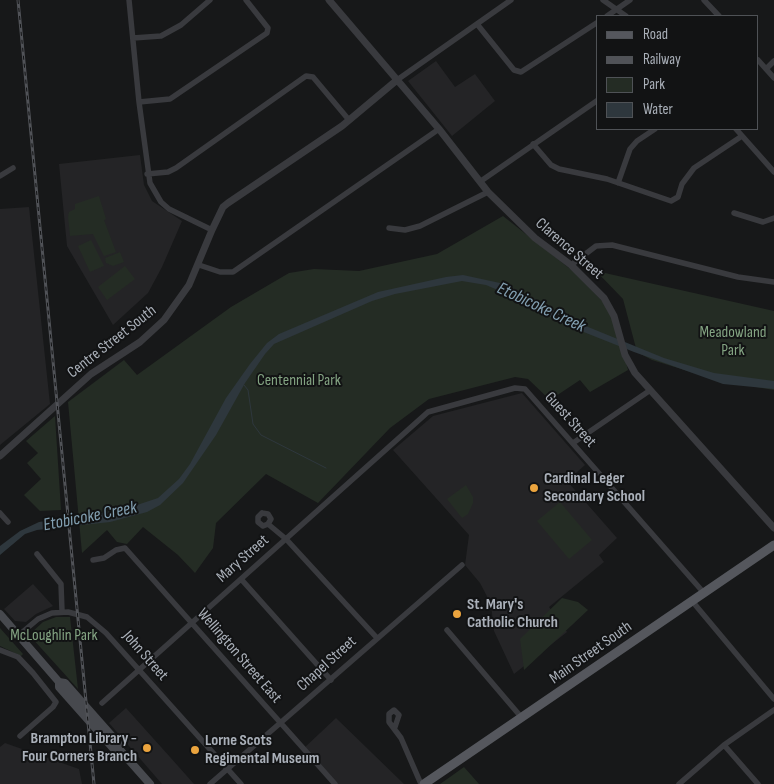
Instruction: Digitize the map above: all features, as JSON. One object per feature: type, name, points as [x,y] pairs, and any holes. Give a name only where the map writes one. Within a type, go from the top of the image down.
[{"type":"main road","name":"Main Street South","points":[[422,784],[774,546]]},
{"type":"main road","points":[[0,614],[59,682],[65,682],[118,743],[120,750],[150,784]]},
{"type":"street","points":[[129,0],[147,174],[155,193],[169,209],[212,230]]},
{"type":"street","points":[[133,38],[161,36],[181,25],[210,0]]},
{"type":"street","points":[[139,102],[170,99],[267,34],[268,28],[246,0]]},
{"type":"street","name":"Clarence Street","points":[[329,0],[439,129],[488,192],[535,238],[571,264],[604,298],[621,335],[625,355],[635,373],[649,391],[774,528]]},
{"type":"street","points":[[398,80],[511,0]]},
{"type":"street","points":[[603,0],[624,15]]},
{"type":"street","points":[[608,15],[630,0]]},
{"type":"street","points":[[704,0],[718,15]]},
{"type":"street","points":[[477,24],[514,70],[520,72],[596,23]]},
{"type":"street","points":[[759,61],[774,78]]},
{"type":"street","points":[[766,69],[774,61]]},
{"type":"street","points":[[147,174],[168,172],[176,168],[306,76],[313,76],[349,120]]},
{"type":"street","name":"Centre Street South","points":[[0,456],[91,374],[156,328],[180,300],[199,266],[212,230],[223,207],[349,120],[398,80]]},
{"type":"street","points":[[481,181],[596,101]]},
{"type":"street","points":[[199,266],[220,272],[233,272],[439,129]]},
{"type":"street","points":[[618,183],[630,149],[637,141],[654,130]]},
{"type":"street","points":[[737,130],[774,170]]},
{"type":"street","points":[[533,144],[551,165],[560,170],[607,179],[671,202],[676,200],[682,184],[694,168],[742,136]]},
{"type":"street","points":[[0,176],[13,168]]},
{"type":"street","points":[[388,228],[405,230],[420,226],[488,192]]},
{"type":"street","points":[[734,213],[763,222],[774,218]]},
{"type":"street","points":[[571,264],[596,246],[612,245],[738,277],[774,282]]},
{"type":"street","name":"Guest Street","points":[[402,435],[428,412],[518,388],[525,389],[704,593]]},
{"type":"street","points":[[573,443],[649,391]]},
{"type":"street","name":"Mary Street","points":[[102,703],[402,435]]},
{"type":"street","points":[[0,513],[8,522]]},
{"type":"street","points":[[268,524],[286,539],[377,638]]},
{"type":"street","name":"Wellington Street East","points":[[93,560],[104,558],[121,548],[125,548],[334,784]]},
{"type":"street","points":[[19,635],[42,617],[62,612],[61,584],[37,554]]},
{"type":"street","name":"Chapel Street","points":[[210,784],[462,565]]},
{"type":"street","points":[[241,579],[331,680]]},
{"type":"street","points":[[692,602],[774,699]]},
{"type":"street","name":"John Street","points":[[62,612],[84,616],[97,624],[240,784]]},
{"type":"street","points":[[447,630],[522,718]]},
{"type":"street","points":[[0,650],[18,657],[34,672],[56,702],[53,707],[20,736]]},
{"type":"street","points":[[679,784],[724,745],[774,710]]},
{"type":"street","points":[[394,727],[422,784]]},
{"type":"street","points":[[724,745],[758,784]]},
{"type":"shaded area","points":[[436,61],[455,87],[475,74],[495,101],[452,136],[408,81]]},
{"type":"shaded area","points":[[140,155],[144,185],[152,201],[182,221],[162,267],[148,293],[113,325],[67,246],[59,164]]},
{"type":"shaded area","points":[[29,207],[50,404],[0,445],[0,209]]},
{"type":"shaded area","points":[[522,393],[585,465],[567,481],[617,538],[599,555],[604,562],[549,607],[567,632],[514,674],[494,631],[491,604],[480,583],[465,565],[469,535],[393,450],[433,416]]},
{"type":"shaded area","points":[[33,584],[53,606],[36,614],[26,622],[15,621],[4,609]]},
{"type":"shaded area","points":[[126,708],[194,784],[162,784],[109,723]]},
{"type":"shaded area","points":[[336,718],[404,784],[335,784],[303,749]]},
{"type":"shaded area","points":[[5,743],[79,769],[82,784],[0,784],[0,747]]},
{"type":"green space","points":[[99,196],[106,219],[104,220],[116,252],[104,256],[93,234],[70,236],[68,217],[69,212],[75,209],[75,204]]},
{"type":"green space","name":"Centennial Park","points":[[503,216],[574,272],[605,304],[616,326],[628,370],[590,392],[580,380],[550,400],[528,379],[515,377],[429,399],[390,428],[318,503],[266,474],[216,523],[213,548],[195,573],[178,555],[143,527],[127,544],[117,542],[107,530],[82,553],[68,402],[124,360],[137,375],[231,307],[289,273],[314,269],[359,271],[437,254]]},
{"type":"green space","points":[[91,240],[104,266],[90,272],[78,246]]},
{"type":"green space","points":[[120,252],[124,262],[113,266],[106,263],[105,258]]},
{"type":"green space","points":[[125,266],[135,279],[107,300],[98,287]]},
{"type":"green space","name":"Meadowland Park","points":[[596,271],[774,311],[774,390],[720,381],[652,360],[637,352],[623,299]]},
{"type":"green space","points":[[55,416],[61,510],[40,511],[24,495],[41,479],[27,463],[38,453],[26,441]]},
{"type":"green space","points":[[466,485],[473,497],[473,503],[468,514],[462,518],[447,499]]},
{"type":"green space","points":[[560,502],[592,540],[569,559],[537,521]]},
{"type":"green space","points":[[562,598],[578,602],[588,610],[524,670],[520,639]]},
{"type":"green space","name":"McLoughlin Park","points":[[56,617],[70,617],[78,689],[31,637],[31,633],[43,622]]},
{"type":"green space","points":[[0,628],[23,654],[21,656],[0,646]]},
{"type":"green space","points":[[464,767],[479,784],[440,784],[450,777]]},
{"type":"water","points":[[463,275],[500,283],[522,292],[571,320],[664,358],[714,373],[774,381],[774,389],[723,384],[634,352],[561,323],[521,300],[486,285],[462,281],[395,294],[372,301],[274,344],[245,383],[216,435],[183,483],[160,505],[147,512],[110,522],[37,530],[25,534],[0,555],[0,546],[20,531],[39,522],[122,510],[158,498],[179,479],[190,464],[226,398],[267,343],[279,334],[378,292]]},
{"type":"waterway","name":"Etobicoke Creek","points":[[244,385],[248,390],[253,424],[261,435],[326,468]]},
{"type":"railway","points":[[18,0],[94,784]]},
{"type":"place","name":"Cardinal Leger Secondary School","points":[[534,488]]},
{"type":"place","name":"St. Mary's Catholic Church","points":[[457,614]]},
{"type":"place","name":"Brampton Library - Four Corners Branch","points":[[147,748]]},
{"type":"place","name":"Lorne Scots Regimental Museum","points":[[195,750]]}]
